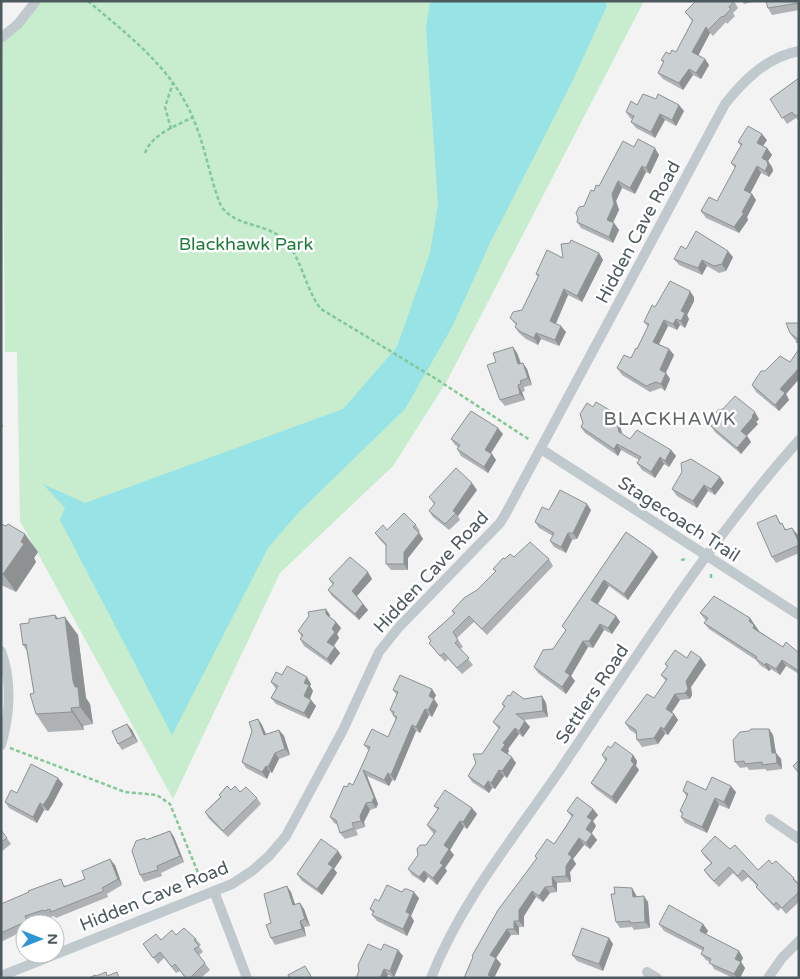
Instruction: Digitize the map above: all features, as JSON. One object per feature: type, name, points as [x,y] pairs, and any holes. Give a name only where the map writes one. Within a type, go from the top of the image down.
[{"type":"street","points":[[1,38],[18,24],[36,1]]},
{"type":"street","name":"Hidden Cave Road","points":[[1,976],[232,884],[252,871],[269,856],[286,836],[338,739],[379,652],[399,627],[500,522],[541,449],[725,104],[738,87],[759,68],[799,51]]},
{"type":"street","name":"Settlers Road","points":[[431,978],[468,902],[705,555],[757,487],[799,440]]},
{"type":"street","name":"Stagecoach Trail","points":[[541,449],[799,615]]},
{"type":"street","points":[[1,651],[8,670],[8,721],[1,745]]},
{"type":"street","points":[[770,819],[799,839]]},
{"type":"street","points":[[210,892],[247,978]]},
{"type":"street","points":[[768,978],[782,958],[799,941]]},
{"type":"street","points":[[647,972],[657,978]]},
{"type":"path","points":[[88,1],[155,59],[173,82],[193,117],[216,195],[225,213],[239,222],[264,230],[286,241],[312,298],[321,309],[432,376],[530,440]]},
{"type":"path","points":[[171,129],[165,107],[173,82]]},
{"type":"path","points":[[144,153],[150,143],[193,117]]},
{"type":"path","points":[[702,531],[702,536]]},
{"type":"path","points":[[727,551],[732,550]]},
{"type":"path","points":[[681,560],[686,559]]},
{"type":"path","points":[[711,574],[711,579]]},
{"type":"path","points":[[1,745],[125,792],[149,793],[165,798],[170,804],[210,892]]},
{"type":"green space","name":"Blackhawk Park","points":[[36,1],[644,1],[447,381],[393,466],[280,573],[173,799],[20,521],[17,352],[5,352],[2,38]]},
{"type":"water","points":[[430,1],[605,1],[607,6],[571,84],[490,243],[452,327],[405,409],[299,512],[268,548],[172,735],[60,520],[65,508],[43,484],[85,503],[343,409],[397,347],[430,253],[438,205],[426,28]]},
{"type":"building","points":[[696,1],[734,1],[729,7],[731,9],[723,17],[708,30],[706,27],[692,52],[705,59],[696,73],[689,69],[679,83],[658,73],[664,61],[661,60],[666,52],[670,54],[672,50],[676,52],[693,20],[685,12]]},
{"type":"building","points":[[766,1],[799,1],[799,3],[768,8]]},
{"type":"building","points":[[799,78],[799,114],[795,116],[792,112],[782,118],[770,99]]},
{"type":"building","points":[[643,94],[656,99],[658,94],[679,105],[672,120],[660,114],[651,132],[631,122],[634,116],[626,112],[631,101],[637,105]]},
{"type":"building","points":[[748,126],[762,134],[757,143],[767,148],[762,158],[767,161],[768,165],[765,171],[757,166],[744,190],[752,194],[742,212],[744,213],[734,227],[701,211],[709,197],[717,201],[736,166],[731,163],[742,144],[738,142]]},
{"type":"building","points":[[638,139],[655,148],[646,168],[642,166],[630,188],[618,181],[612,194],[614,204],[607,220],[614,223],[609,237],[577,222],[576,213],[579,207],[584,206],[591,190],[594,191],[596,185],[599,186],[623,141],[634,147]]},
{"type":"building","points":[[696,231],[728,251],[722,264],[714,266],[702,260],[698,268],[674,259],[681,246],[686,249]]},
{"type":"building","points":[[571,240],[599,253],[577,296],[564,289],[550,321],[561,326],[555,340],[536,333],[534,338],[515,327],[517,324],[510,318],[513,312],[522,310],[539,275],[536,274],[547,250],[563,258],[561,244],[570,243]]},
{"type":"building","points":[[670,281],[690,291],[681,311],[685,313],[681,321],[676,319],[673,324],[664,320],[653,342],[669,349],[660,370],[666,373],[661,384],[656,382],[646,386],[617,368],[624,355],[631,358],[637,349],[649,324],[644,322],[652,305],[655,307]]},
{"type":"building","points":[[786,323],[799,324],[799,343],[796,342],[798,339],[790,333]]},
{"type":"building","points":[[513,347],[518,364],[523,363],[528,378],[520,381],[521,384],[518,385],[520,394],[500,400],[487,365],[496,362],[493,353]]},
{"type":"building","points":[[799,349],[799,368],[780,389],[785,393],[775,405],[752,385],[761,371],[765,371],[780,356],[790,362]]},
{"type":"building","points":[[735,396],[755,412],[741,431],[747,436],[737,448],[711,426],[716,420],[715,414],[718,410],[723,409]]},
{"type":"building","points":[[596,402],[618,415],[616,419],[619,432],[630,439],[637,430],[671,450],[665,461],[660,457],[651,472],[637,463],[641,457],[617,444],[614,449],[581,427],[583,423],[580,414],[587,403],[593,407]]},
{"type":"building","points":[[471,411],[498,428],[485,450],[492,454],[484,467],[457,449],[460,445],[451,439]]},
{"type":"building","points":[[691,459],[720,477],[711,489],[704,485],[693,501],[672,489],[682,472],[681,463]]},
{"type":"building","points":[[456,468],[472,483],[453,511],[456,513],[445,524],[429,511],[435,503],[429,497]]},
{"type":"building","points":[[560,490],[587,504],[573,533],[568,533],[561,547],[550,541],[554,533],[535,522],[542,507],[549,510]]},
{"type":"building","points":[[404,513],[416,525],[413,527],[419,533],[404,552],[404,564],[386,564],[386,544],[375,533],[383,525],[387,530]]},
{"type":"building","points":[[776,515],[785,530],[792,528],[799,545],[772,557],[757,523]]},
{"type":"building","points":[[1,524],[6,526],[8,524],[25,534],[21,542],[24,544],[3,574],[1,573]]},
{"type":"building","points":[[626,532],[653,551],[624,594],[604,580],[591,600],[616,616],[608,628],[600,624],[589,641],[583,641],[565,672],[570,675],[562,687],[534,667],[543,650],[553,649],[566,630],[562,626]]},
{"type":"building","points":[[530,542],[549,559],[482,629],[469,616],[453,632],[458,640],[455,643],[469,658],[457,668],[444,653],[440,656],[429,643],[431,641],[428,637],[455,613],[452,611],[464,598],[477,590],[496,571],[493,569],[503,558],[505,559],[510,554],[514,557]]},
{"type":"building","points":[[350,557],[368,572],[352,591],[363,604],[355,614],[328,590],[334,583],[329,579]]},
{"type":"building","points":[[714,596],[750,618],[749,621],[754,625],[753,628],[783,647],[786,642],[799,653],[799,671],[782,660],[776,669],[766,663],[765,665],[756,659],[757,657],[704,623],[708,618],[700,613]]},
{"type":"building","points":[[326,609],[326,614],[336,622],[332,629],[335,632],[327,642],[335,647],[327,659],[300,639],[303,635],[298,631],[309,616],[308,612]]},
{"type":"building","points":[[55,615],[56,619],[65,617],[73,681],[75,687],[78,687],[80,707],[71,708],[72,712],[36,714],[30,694],[34,693],[26,644],[23,645],[20,624],[29,623],[29,619]]},
{"type":"building","points":[[675,650],[687,658],[691,651],[701,658],[686,681],[688,689],[685,693],[675,694],[666,709],[674,714],[664,729],[661,727],[654,738],[637,740],[636,730],[625,723],[647,694],[654,698],[665,682],[667,679],[661,675],[668,666],[665,664]]},
{"type":"building","points":[[287,666],[307,677],[304,683],[309,685],[304,696],[311,700],[304,713],[271,698],[278,686],[271,682],[276,672],[282,675]]},
{"type":"building","points":[[400,675],[432,689],[429,696],[434,699],[428,710],[425,709],[416,727],[412,725],[391,775],[388,773],[384,780],[363,770],[374,797],[372,802],[366,803],[360,816],[361,821],[352,823],[354,828],[340,833],[336,820],[330,817],[344,786],[347,787],[349,783],[353,785],[370,747],[364,745],[372,729],[388,737],[397,717],[390,710],[398,692],[393,690]]},
{"type":"building","points":[[513,691],[524,699],[542,696],[543,711],[516,714],[525,721],[519,731],[515,728],[503,743],[505,745],[501,750],[512,757],[502,771],[499,770],[491,783],[488,781],[484,787],[468,776],[476,763],[473,754],[482,754],[500,727],[493,722],[505,706],[502,704]]},
{"type":"building","points":[[258,719],[264,735],[279,730],[285,749],[275,753],[268,767],[266,766],[262,772],[242,762],[252,731],[249,722]]},
{"type":"building","points":[[127,724],[133,736],[118,744],[112,731]]},
{"type":"building","points":[[751,729],[769,729],[772,753],[776,753],[777,763],[762,765],[762,762],[745,764],[744,761],[735,762],[733,740],[740,732]]},
{"type":"building","points":[[615,742],[633,755],[631,761],[634,764],[612,797],[591,783],[607,759],[602,755],[608,746],[611,748]]},
{"type":"building","points":[[799,760],[799,773],[793,766]]},
{"type":"building","points":[[31,764],[58,778],[48,798],[43,805],[40,803],[33,817],[5,802],[11,790],[17,793]]},
{"type":"building","points":[[712,777],[731,786],[724,802],[715,798],[702,827],[681,817],[683,813],[680,811],[688,794],[683,791],[687,781],[706,790]]},
{"type":"building","points":[[227,786],[231,790],[235,786],[240,792],[246,787],[257,798],[223,831],[205,812],[221,797],[219,795]]},
{"type":"building","points":[[445,790],[472,808],[463,822],[460,821],[444,845],[449,849],[440,863],[443,865],[433,878],[424,871],[419,877],[408,869],[418,855],[417,849],[420,845],[426,845],[436,831],[427,825],[439,808],[434,806]]},
{"type":"building","points":[[577,797],[593,809],[587,817],[592,820],[586,829],[592,834],[586,843],[579,838],[568,854],[572,857],[566,866],[566,876],[552,877],[553,886],[545,887],[539,896],[532,891],[519,910],[519,921],[514,921],[514,929],[507,929],[490,955],[496,958],[488,975],[491,978],[464,978],[472,956],[498,910],[537,858],[535,856],[547,839],[554,844],[573,815],[567,811]]},
{"type":"building","points":[[1,830],[7,838],[1,842]]},
{"type":"building","points":[[170,831],[180,856],[157,866],[158,870],[140,875],[132,851],[136,841],[145,838],[146,840]]},
{"type":"building","points":[[715,836],[730,849],[735,845],[758,870],[769,860],[772,864],[776,861],[794,878],[799,885],[799,892],[782,908],[776,902],[774,905],[756,887],[758,885],[743,870],[738,876],[729,867],[714,881],[704,870],[712,863],[701,851]]},
{"type":"building","points":[[321,839],[338,851],[328,864],[333,867],[317,889],[297,874]]},
{"type":"building","points":[[110,859],[118,879],[102,888],[104,891],[51,912],[50,909],[31,914],[15,914],[15,927],[1,933],[1,904],[28,891],[61,879],[64,887],[85,879],[82,871]]},
{"type":"building","points":[[387,885],[402,892],[404,889],[407,889],[414,892],[406,912],[410,914],[403,929],[372,915],[374,911],[370,909],[375,899],[379,901]]},
{"type":"building","points":[[287,886],[293,905],[300,903],[305,919],[300,921],[302,929],[271,938],[266,925],[271,923],[264,894]]},
{"type":"building","points":[[614,887],[632,888],[633,897],[644,896],[645,922],[616,922],[611,894],[615,894]]},
{"type":"building","points":[[669,905],[703,924],[700,931],[739,951],[735,959],[741,962],[734,974],[709,963],[711,959],[701,954],[704,948],[659,924]]},
{"type":"building","points":[[184,928],[196,939],[194,940],[199,946],[194,949],[205,963],[190,978],[186,978],[175,964],[172,967],[160,952],[153,958],[143,944],[156,934],[161,940],[172,930],[176,935]]},
{"type":"building","points":[[582,928],[609,938],[599,964],[572,955]]},
{"type":"building","points":[[368,944],[381,950],[384,944],[398,950],[390,971],[384,969],[380,978],[356,978],[359,971],[358,965]]},
{"type":"building","points":[[305,966],[312,978],[289,978],[288,975]]},
{"type":"building","points":[[106,972],[107,976],[117,972],[119,978],[89,978],[95,975]]},
{"type":"district","name":"BLACKHAWK","points":[[670,419]]}]
